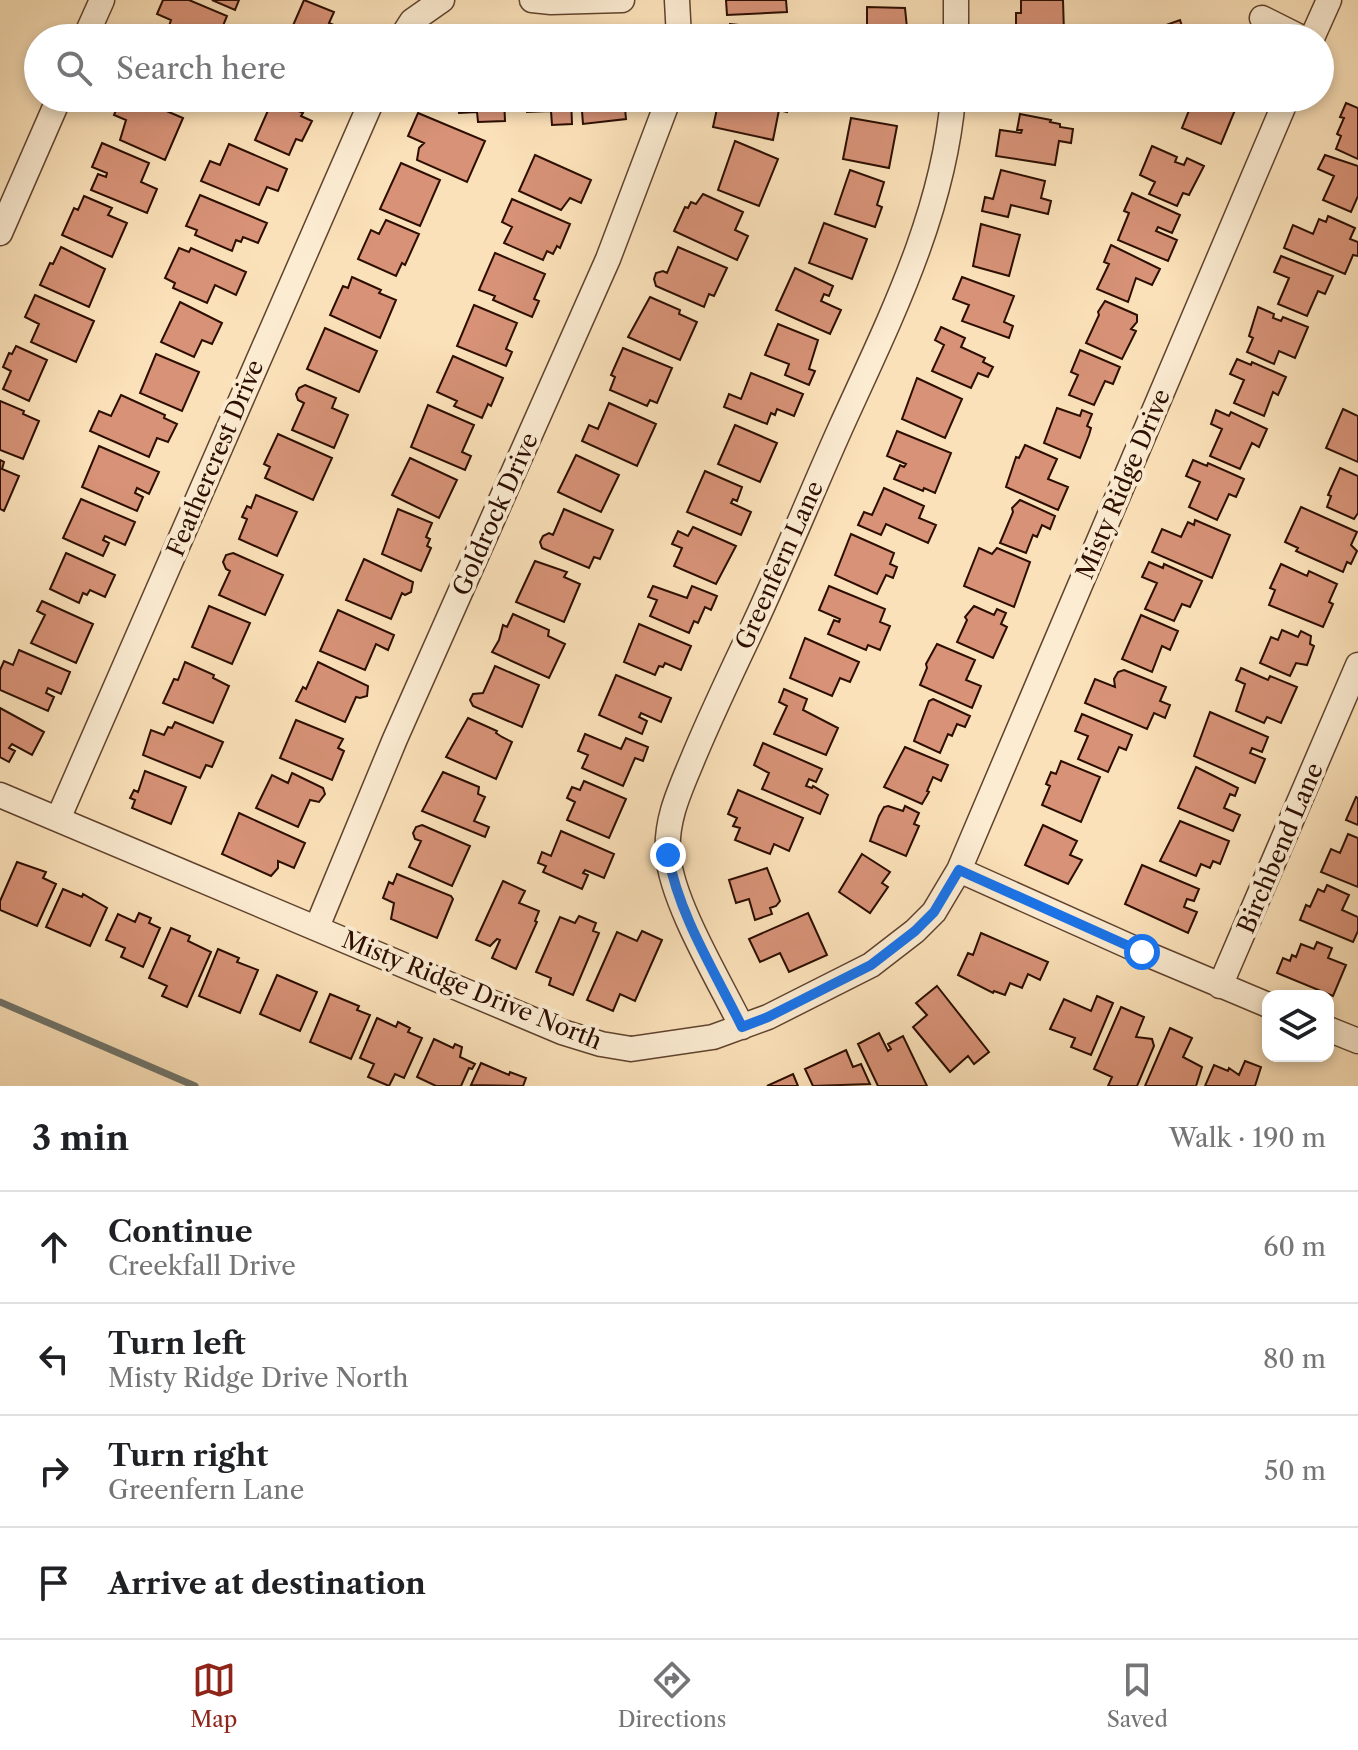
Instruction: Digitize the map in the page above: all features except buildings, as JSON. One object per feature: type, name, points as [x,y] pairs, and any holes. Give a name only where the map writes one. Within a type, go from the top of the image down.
[{"type":"street","points":[[91,24],[102,0]]},
{"type":"street","points":[[410,24],[442,0]]},
{"type":"street","points":[[532,0],[622,0]]},
{"type":"street","points":[[677,0],[678,24]]},
{"type":"street","points":[[956,0],[956,24]]},
{"type":"street","points":[[1318,24],[1329,0]]},
{"type":"street","points":[[1262,18],[1274,24]]},
{"type":"street","points":[[2,224],[53,112]]},
{"type":"street","name":"Feathercrest Drive","points":[[58,819],[367,112]]},
{"type":"street","name":"Goldrock Drive","points":[[317,927],[395,739],[608,259],[664,112]]},
{"type":"street","name":"Greenfern Lane","points":[[742,1027],[672,877],[668,855],[671,818],[710,716],[779,571],[808,499],[913,266],[937,187],[950,112]]},
{"type":"street","name":"Misty Ridge Drive","points":[[959,870],[1281,112]]},
{"type":"street","name":"Birchbend Lane","points":[[1220,986],[1358,665]]},
{"type":"street","name":"Misty Ridge Drive North","points":[[0,795],[562,1032],[631,1049],[713,1037],[742,1027],[871,965],[934,912],[959,870]]},
{"type":"street","points":[[959,870],[1262,1003]]},
{"type":"street","points":[[1334,1031],[1358,1041]]},
{"type":"waterway","points":[[0,1002],[195,1086]]},
{"type":"route","points":[[668,855],[672,877],[688,916],[742,1027],[871,965],[934,912],[959,870],[1142,952]]}]
